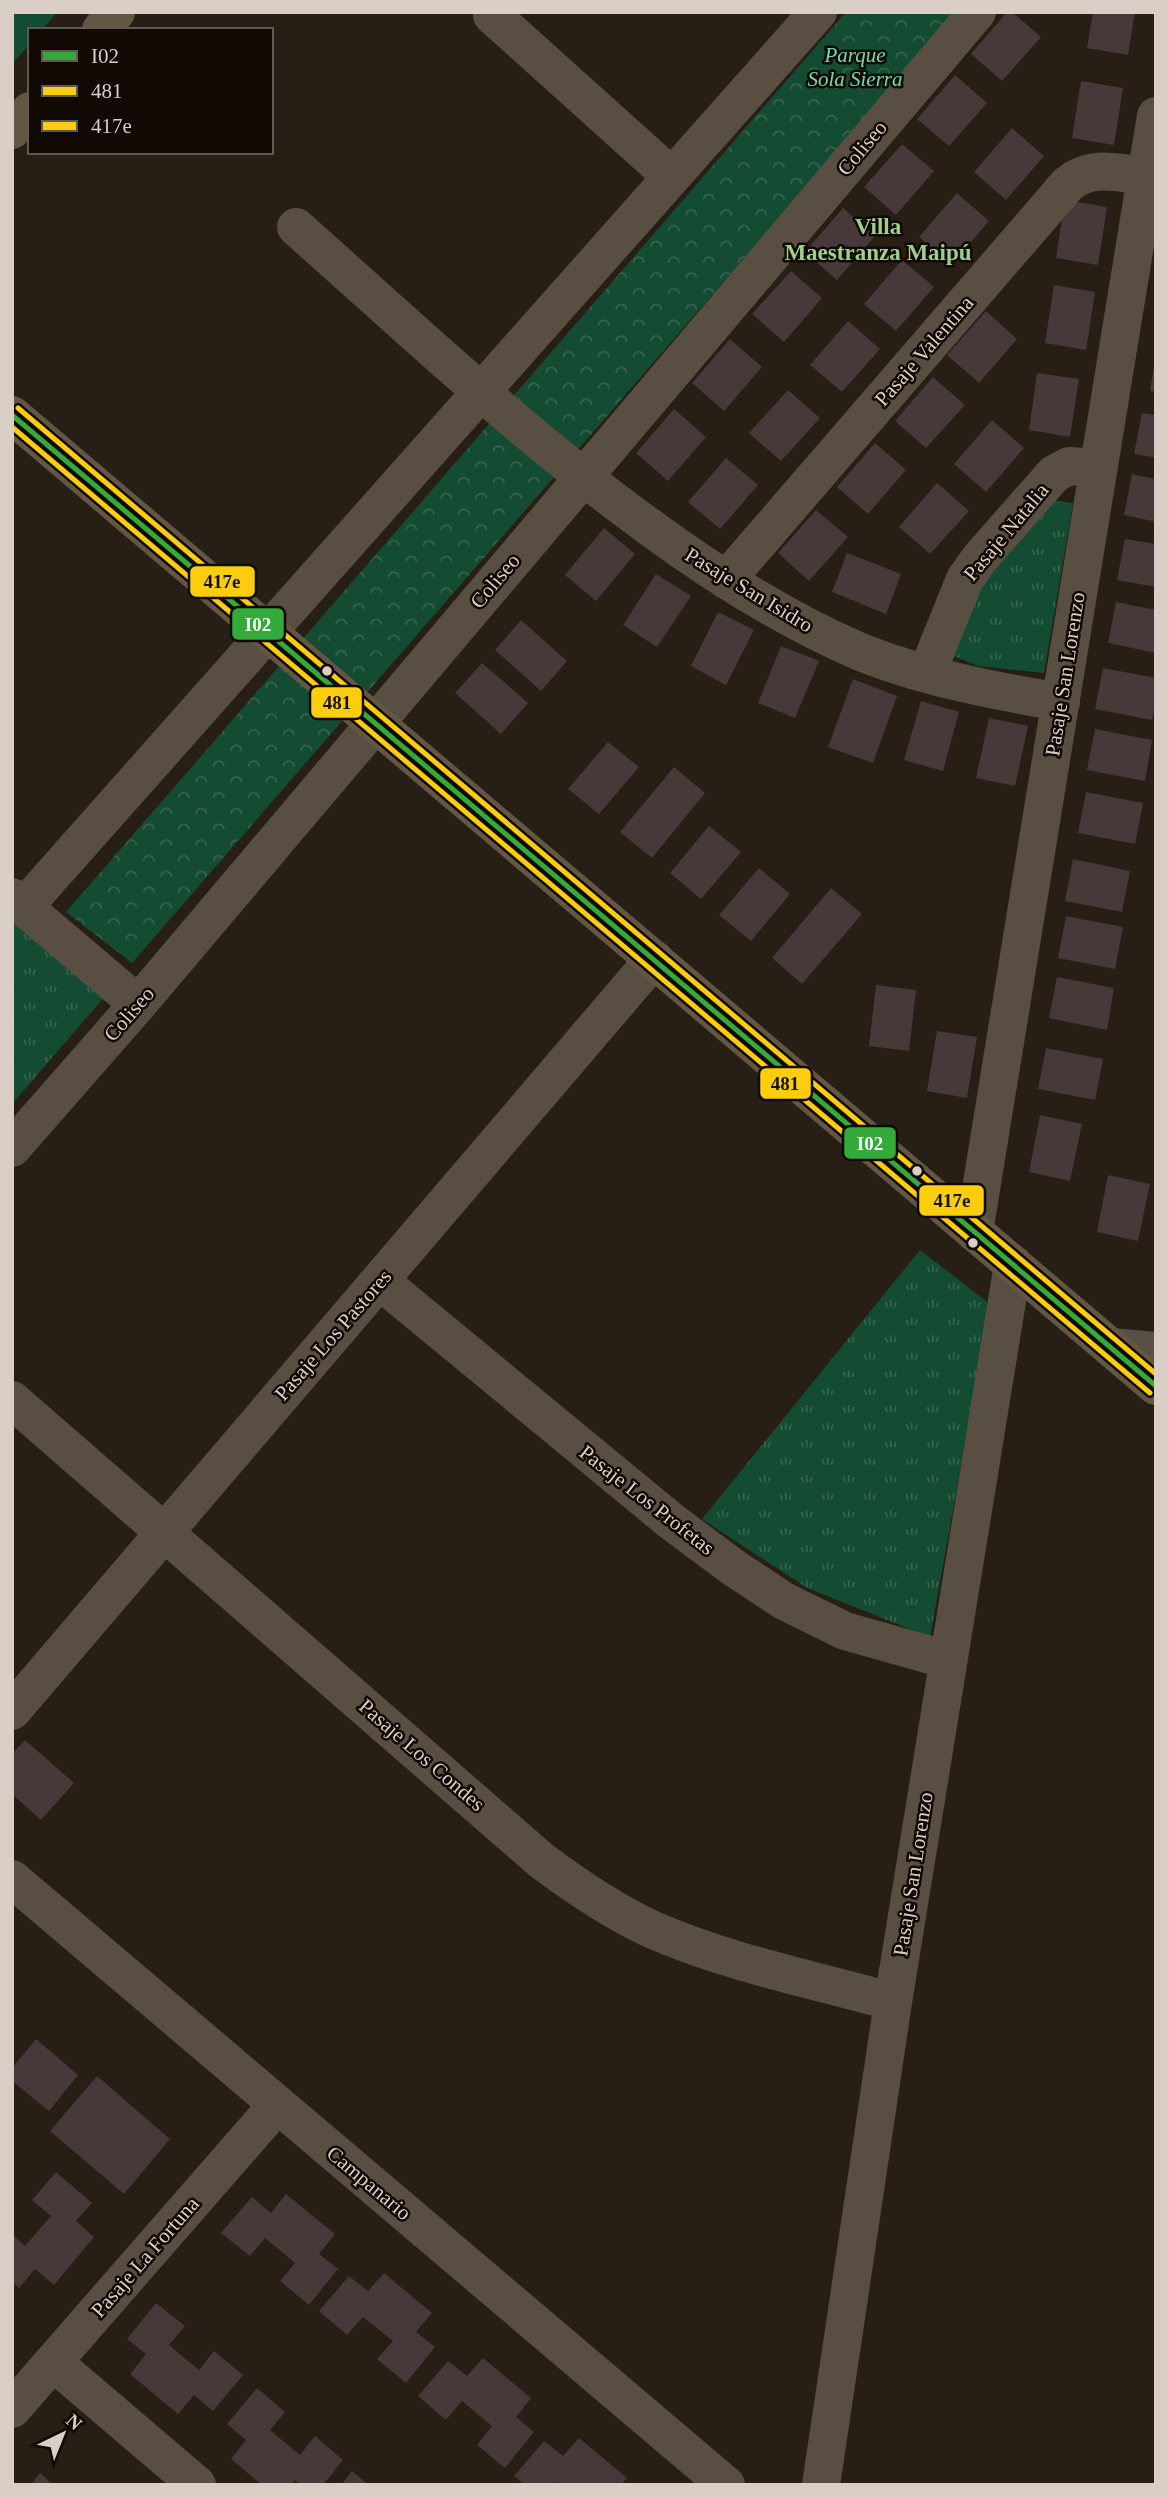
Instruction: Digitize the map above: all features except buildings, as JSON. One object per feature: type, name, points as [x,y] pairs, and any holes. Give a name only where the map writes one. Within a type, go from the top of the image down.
[{"type":"main road","points":[[103,28],[116,12]]},
{"type":"main road","points":[[12,130],[28,112]]},
{"type":"main road","points":[[12,415],[1156,1386]]},
{"type":"street","points":[[138,1004],[18,902],[269,632],[818,12]]},
{"type":"street","name":"Coliseo","points":[[12,1148],[138,1004],[977,12]]},
{"type":"street","points":[[492,15],[671,176]]},
{"type":"street","name":"Pasaje San Lorenzo","points":[[974,1232],[1156,116]]},
{"type":"street","name":"Pasaje Valentina","points":[[726,580],[1068,184],[1093,171],[1146,176]]},
{"type":"street","name":"Pasaje San Isidro","points":[[296,227],[583,478],[726,580],[808,628],[859,651],[927,673],[1061,702]]},
{"type":"street","name":"Pasaje Natalia","points":[[927,673],[957,594],[980,558],[1054,474],[1069,466],[1098,468]]},
{"type":"street","name":"Pasaje Los Pastores","points":[[12,1711],[654,960]]},
{"type":"street","name":"Pasaje San Lorenzo","points":[[821,2485],[893,2003],[1013,1264]]},
{"type":"street","name":"Pasaje Los Profetas","points":[[380,1281],[661,1513],[783,1601],[845,1631],[948,1660]]},
{"type":"street","points":[[1110,1347],[1156,1351]]},
{"type":"street","name":"Pasaje Los Condes","points":[[12,1400],[542,1861],[583,1892],[651,1928],[682,1941],[724,1956],[893,2003]]},
{"type":"street","name":"Campanario","points":[[18,1897],[277,2105],[726,2485]]},
{"type":"street","name":"Pasaje La Fortuna","points":[[12,2409],[277,2105]]},
{"type":"street","points":[[53,2362],[197,2485]]},
{"type":"green space","points":[[12,12],[57,12],[44,28],[28,28],[28,46],[12,64]]},
{"type":"green space","name":"Parque Sola Sierra","points":[[846,12],[958,12],[132,963],[66,912]]},
{"type":"green space","points":[[1031,498],[1073,503],[1044,673],[978,666],[944,652]]},
{"type":"green space","points":[[12,913],[107,994],[12,1104]]},
{"type":"green space","points":[[920,1250],[990,1304],[930,1637],[807,1588],[702,1519]]},
{"type":"transit line","name":"417e","points":[[18,408],[1156,1374]]},
{"type":"transit line","name":"I02","points":[[12,415],[1156,1386]]},
{"type":"transit line","name":"481","points":[[12,427],[1150,1393]]},
{"type":"district","name":"Villa Maestranza Maipú","points":[[878,239]]}]
